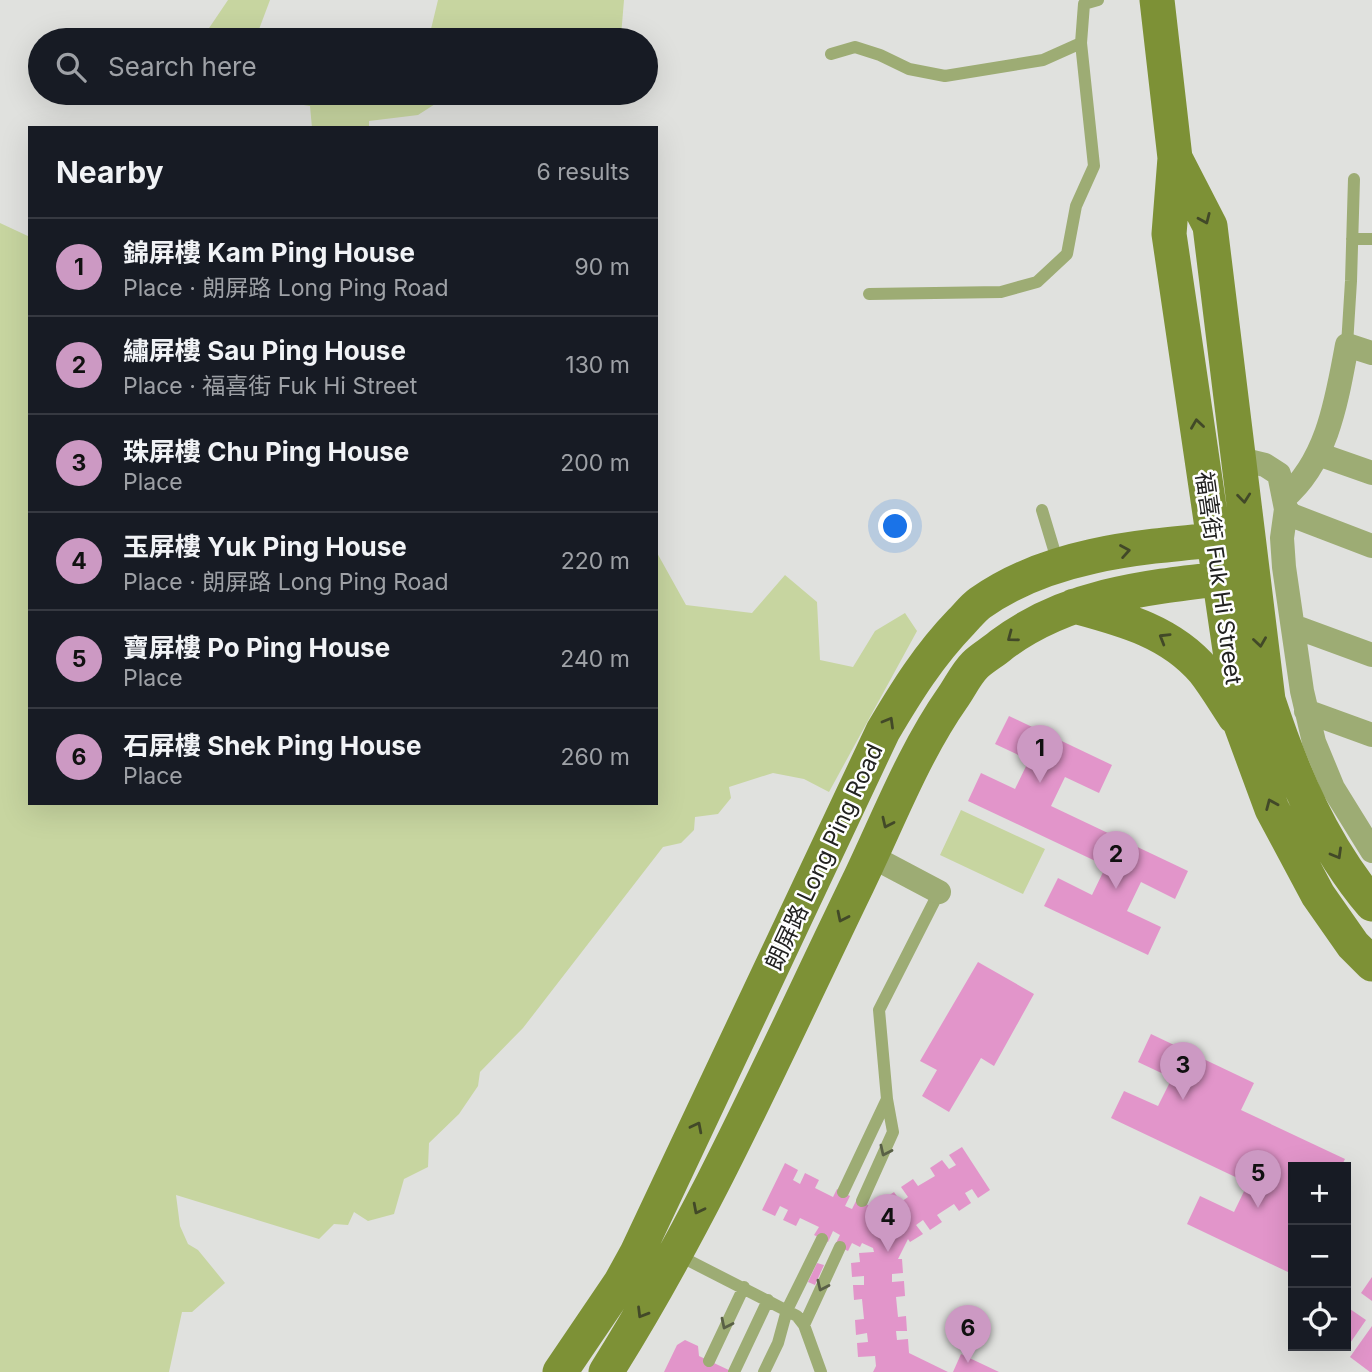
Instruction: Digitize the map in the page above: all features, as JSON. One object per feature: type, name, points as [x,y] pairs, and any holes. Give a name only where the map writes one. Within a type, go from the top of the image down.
[{"type":"main road","name":"福喜街 Fuk Hi Street","points":[[1155,1],[1175,158],[1169,234],[1231,538],[1236,577],[1241,725],[1272,809],[1318,895],[1353,945],[1372,964]]},
{"type":"main road","name":"福喜街 Fuk Hi Street","points":[[1175,158],[1210,226],[1240,459],[1231,538]]},
{"type":"main road","name":"朗屏路 Long Ping Road","points":[[560,1372],[606,1306],[637,1254],[883,731],[914,678],[945,638],[978,604],[1021,579],[1058,564],[1141,549],[1231,538]]},
{"type":"main road","name":"福喜街 Fuk Hi Street","points":[[1236,577],[1268,700],[1304,798],[1352,880],[1372,904]]},
{"type":"main road","name":"朗屏路 Long Ping Road","points":[[606,1372],[676,1254],[932,727],[975,666],[1023,629],[1072,606],[1124,592],[1236,577]]},
{"type":"main road","points":[[1072,606],[1126,620],[1158,634],[1181,649],[1204,672],[1241,725]]},
{"type":"main road","points":[[637,1254],[656,1251],[676,1254]]},
{"type":"street","points":[[1372,353],[1346,345],[1338,397],[1318,454],[1285,503],[1282,538],[1293,626],[1314,741],[1333,788],[1372,851]]},
{"type":"street","points":[[1318,454],[1372,473]]},
{"type":"street","points":[[1240,459],[1276,470],[1291,515],[1372,546]]},
{"type":"street","points":[[1293,626],[1372,655]]},
{"type":"street","points":[[1307,712],[1372,735]]},
{"type":"street","points":[[871,856],[939,892]]},
{"type":"lane","points":[[869,294],[1001,292],[1037,282],[1067,254],[1076,206],[1094,166],[1081,43],[1084,4],[1098,0]]},
{"type":"lane","points":[[831,54],[855,47],[909,69],[945,76],[1043,60],[1081,43]]},
{"type":"lane","points":[[1346,345],[1354,179]]},
{"type":"lane","points":[[1352,239],[1372,239]]},
{"type":"lane","points":[[1042,510],[1058,564]]},
{"type":"lane","points":[[862,1201],[893,1132],[879,1010],[939,892]]},
{"type":"lane","points":[[843,1192],[887,1098]]},
{"type":"lane","points":[[764,1372],[778,1343],[787,1310],[822,1239]]},
{"type":"lane","points":[[804,1325],[840,1247]]},
{"type":"lane","points":[[676,1254],[787,1310],[804,1325],[821,1372]]},
{"type":"lane","points":[[709,1361],[744,1287]]},
{"type":"lane","points":[[734,1372],[768,1300]]},
{"type":"green space","points":[[228,0],[270,0],[260,28],[209,28]]},
{"type":"green space","points":[[438,0],[624,0],[622,28],[431,28]]},
{"type":"green space","points":[[304,105],[434,105],[418,115],[369,121],[369,126],[312,126],[310,106]]},
{"type":"green space","points":[[0,223],[28,236],[28,805],[658,805],[658,555],[686,605],[752,613],[785,575],[817,602],[820,660],[853,667],[875,631],[905,613],[917,631],[829,792],[804,779],[773,773],[729,787],[731,798],[718,814],[695,817],[694,830],[681,843],[663,847],[523,1028],[480,1072],[478,1086],[459,1114],[429,1143],[428,1167],[404,1179],[394,1214],[368,1221],[354,1212],[348,1225],[334,1224],[319,1239],[176,1195],[180,1226],[188,1244],[198,1250],[225,1283],[192,1312],[182,1312],[169,1372],[0,1372]]},
{"type":"green space","points":[[961,810],[1045,849],[1023,894],[940,855]]},
{"type":"building","points":[[1009,716],[1112,765],[1099,793],[1065,777],[1051,806],[1188,871],[1175,899],[1141,882],[1127,911],[1161,927],[1148,955],[1044,906],[1058,878],[1092,895],[1106,866],[968,801],[981,773],[1015,789],[1029,760],[995,744]]},
{"type":"building","points":[[978,962],[1034,994],[994,1066],[981,1058],[949,1112],[922,1096],[937,1070],[920,1061]]},
{"type":"building","points":[[1151,1034],[1254,1083],[1241,1110],[1345,1159],[1344,1162],[1288,1162],[1288,1272],[1187,1224],[1200,1196],[1234,1212],[1248,1183],[1111,1118],[1124,1091],[1158,1106],[1172,1078],[1138,1062]]},
{"type":"building","points":[[962,1147],[990,1190],[978,1198],[972,1189],[965,1193],[971,1203],[959,1211],[954,1204],[937,1215],[942,1222],[930,1230],[923,1220],[916,1225],[923,1234],[910,1242],[908,1239],[898,1259],[902,1259],[903,1273],[892,1274],[892,1282],[904,1281],[905,1296],[896,1297],[898,1317],[906,1316],[907,1331],[896,1331],[897,1340],[908,1339],[909,1353],[948,1372],[873,1372],[876,1366],[875,1356],[858,1357],[857,1343],[868,1342],[867,1333],[856,1335],[855,1320],[864,1319],[862,1299],[854,1300],[853,1285],[864,1285],[864,1276],[852,1277],[851,1263],[860,1262],[859,1253],[874,1252],[873,1248],[862,1243],[860,1247],[852,1243],[848,1251],[835,1245],[840,1235],[833,1231],[828,1242],[814,1235],[819,1227],[800,1218],[796,1226],[783,1220],[788,1210],[780,1206],[775,1216],[762,1210],[785,1163],[798,1170],[793,1180],[800,1184],[805,1173],[819,1180],[815,1188],[833,1197],[837,1189],[850,1196],[845,1206],[852,1209],[857,1199],[870,1206],[867,1214],[884,1226],[888,1224],[880,1212],[887,1207],[882,1200],[894,1192],[901,1202],[908,1197],[901,1187],[913,1179],[918,1186],[935,1176],[930,1168],[942,1160],[949,1169],[956,1165],[949,1155]]},
{"type":"building","points":[[817,1263],[824,1265],[815,1285],[808,1282]]},
{"type":"building","points":[[1372,1277],[1372,1301],[1361,1293]]},
{"type":"building","points":[[1351,1310],[1366,1320],[1351,1342]]},
{"type":"building","points":[[1372,1326],[1372,1372],[1370,1372],[1350,1357]]},
{"type":"building","points":[[685,1340],[698,1346],[699,1356],[733,1372],[664,1372],[677,1345]]},
{"type":"building","points":[[961,1354],[999,1372],[953,1372]]},
{"type":"place","name":"錦屏樓 Kam Ping House","points":[[1040,783]]},
{"type":"place","name":"繡屏樓 Sau Ping House","points":[[1116,889]]},
{"type":"place","name":"珠屏樓 Chu Ping House","points":[[1183,1100]]},
{"type":"place","name":"寶屏樓 Po Ping House","points":[[1258,1208]]},
{"type":"place","name":"玉屏樓 Yuk Ping House","points":[[888,1252]]},
{"type":"place","name":"石屏樓 Shek Ping House","points":[[968,1363]]}]
